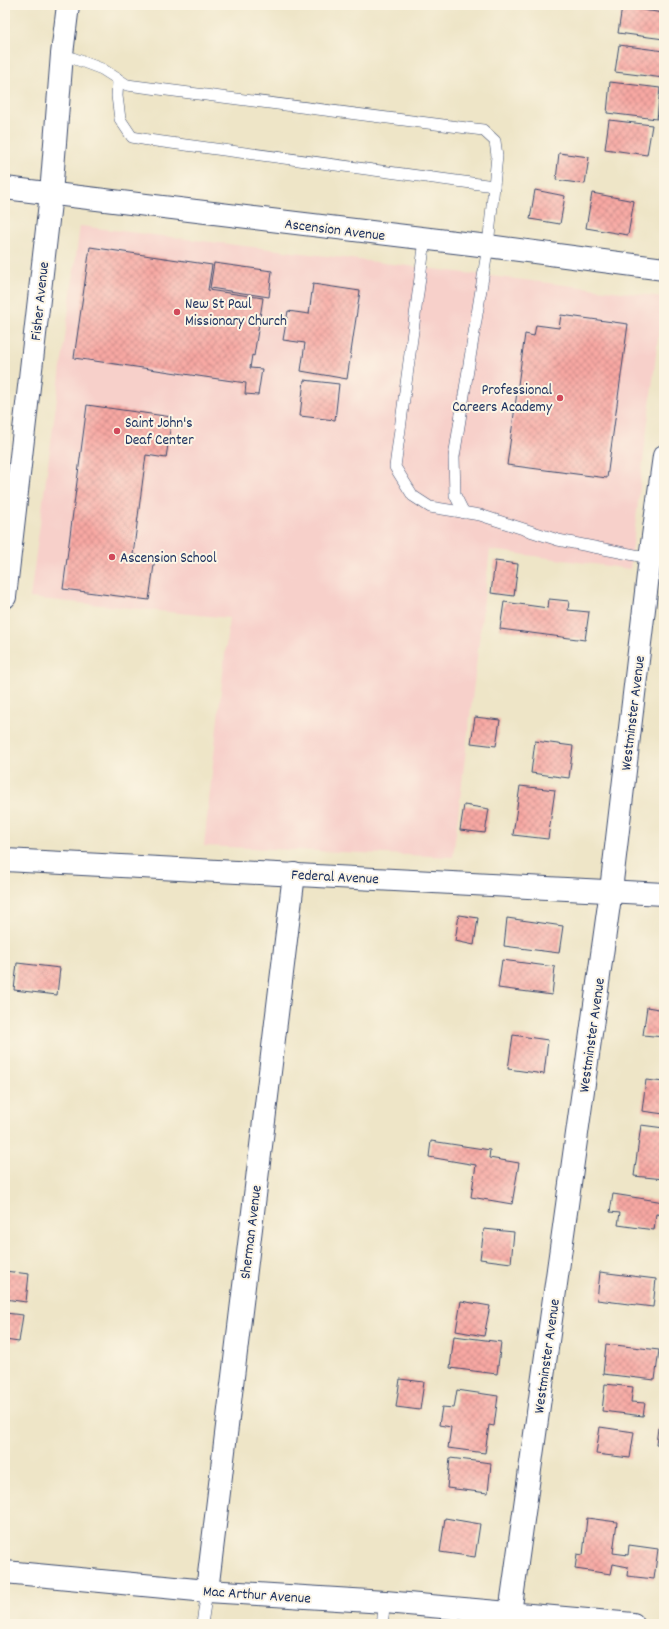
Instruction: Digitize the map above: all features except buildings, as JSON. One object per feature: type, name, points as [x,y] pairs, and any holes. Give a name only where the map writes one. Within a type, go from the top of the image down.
[{"type":"street","name":"Fisher Avenue","points":[[5,597],[51,194],[62,54],[68,5]]},
{"type":"street","name":"Ascension Avenue","points":[[5,188],[425,240],[488,246],[664,269]]},
{"type":"street","name":"Westminster Avenue","points":[[510,1613],[611,890],[650,558],[664,456]]},
{"type":"street","name":"Federal Avenue","points":[[5,860],[611,890],[664,894]]},
{"type":"street","name":"Sherman Avenue","points":[[207,1591],[294,874]]},
{"type":"street","name":"Mac Arthur Avenue","points":[[5,1572],[207,1591],[385,1602],[510,1613],[578,1622],[633,1624]]},
{"type":"lane","points":[[62,54],[102,69],[127,85],[483,130],[495,141],[497,156],[488,246],[454,456],[455,495],[464,513]]},
{"type":"lane","points":[[118,79],[117,96],[120,119],[132,136],[148,140],[494,186]]},
{"type":"lane","points":[[425,240],[395,467],[414,496],[430,507],[480,515],[558,540],[650,558]]},
{"type":"lane","points":[[202,1624],[207,1591]]},
{"type":"lane","points":[[382,1624],[385,1602]]},
{"type":"shaded area","points":[[80,226],[663,297],[630,569],[490,550],[453,857],[204,846],[229,618],[30,598]]},
{"type":"shaded area","points":[[5,1620],[57,1624],[5,1624]]},
{"type":"place","name":"New St Paul Missionary Church","points":[[177,312]]},
{"type":"place","name":"Professional Careers Academy","points":[[560,398]]},
{"type":"place","name":"Saint John's Deaf Center","points":[[117,431]]},
{"type":"place","name":"Ascension School","points":[[112,557]]}]
